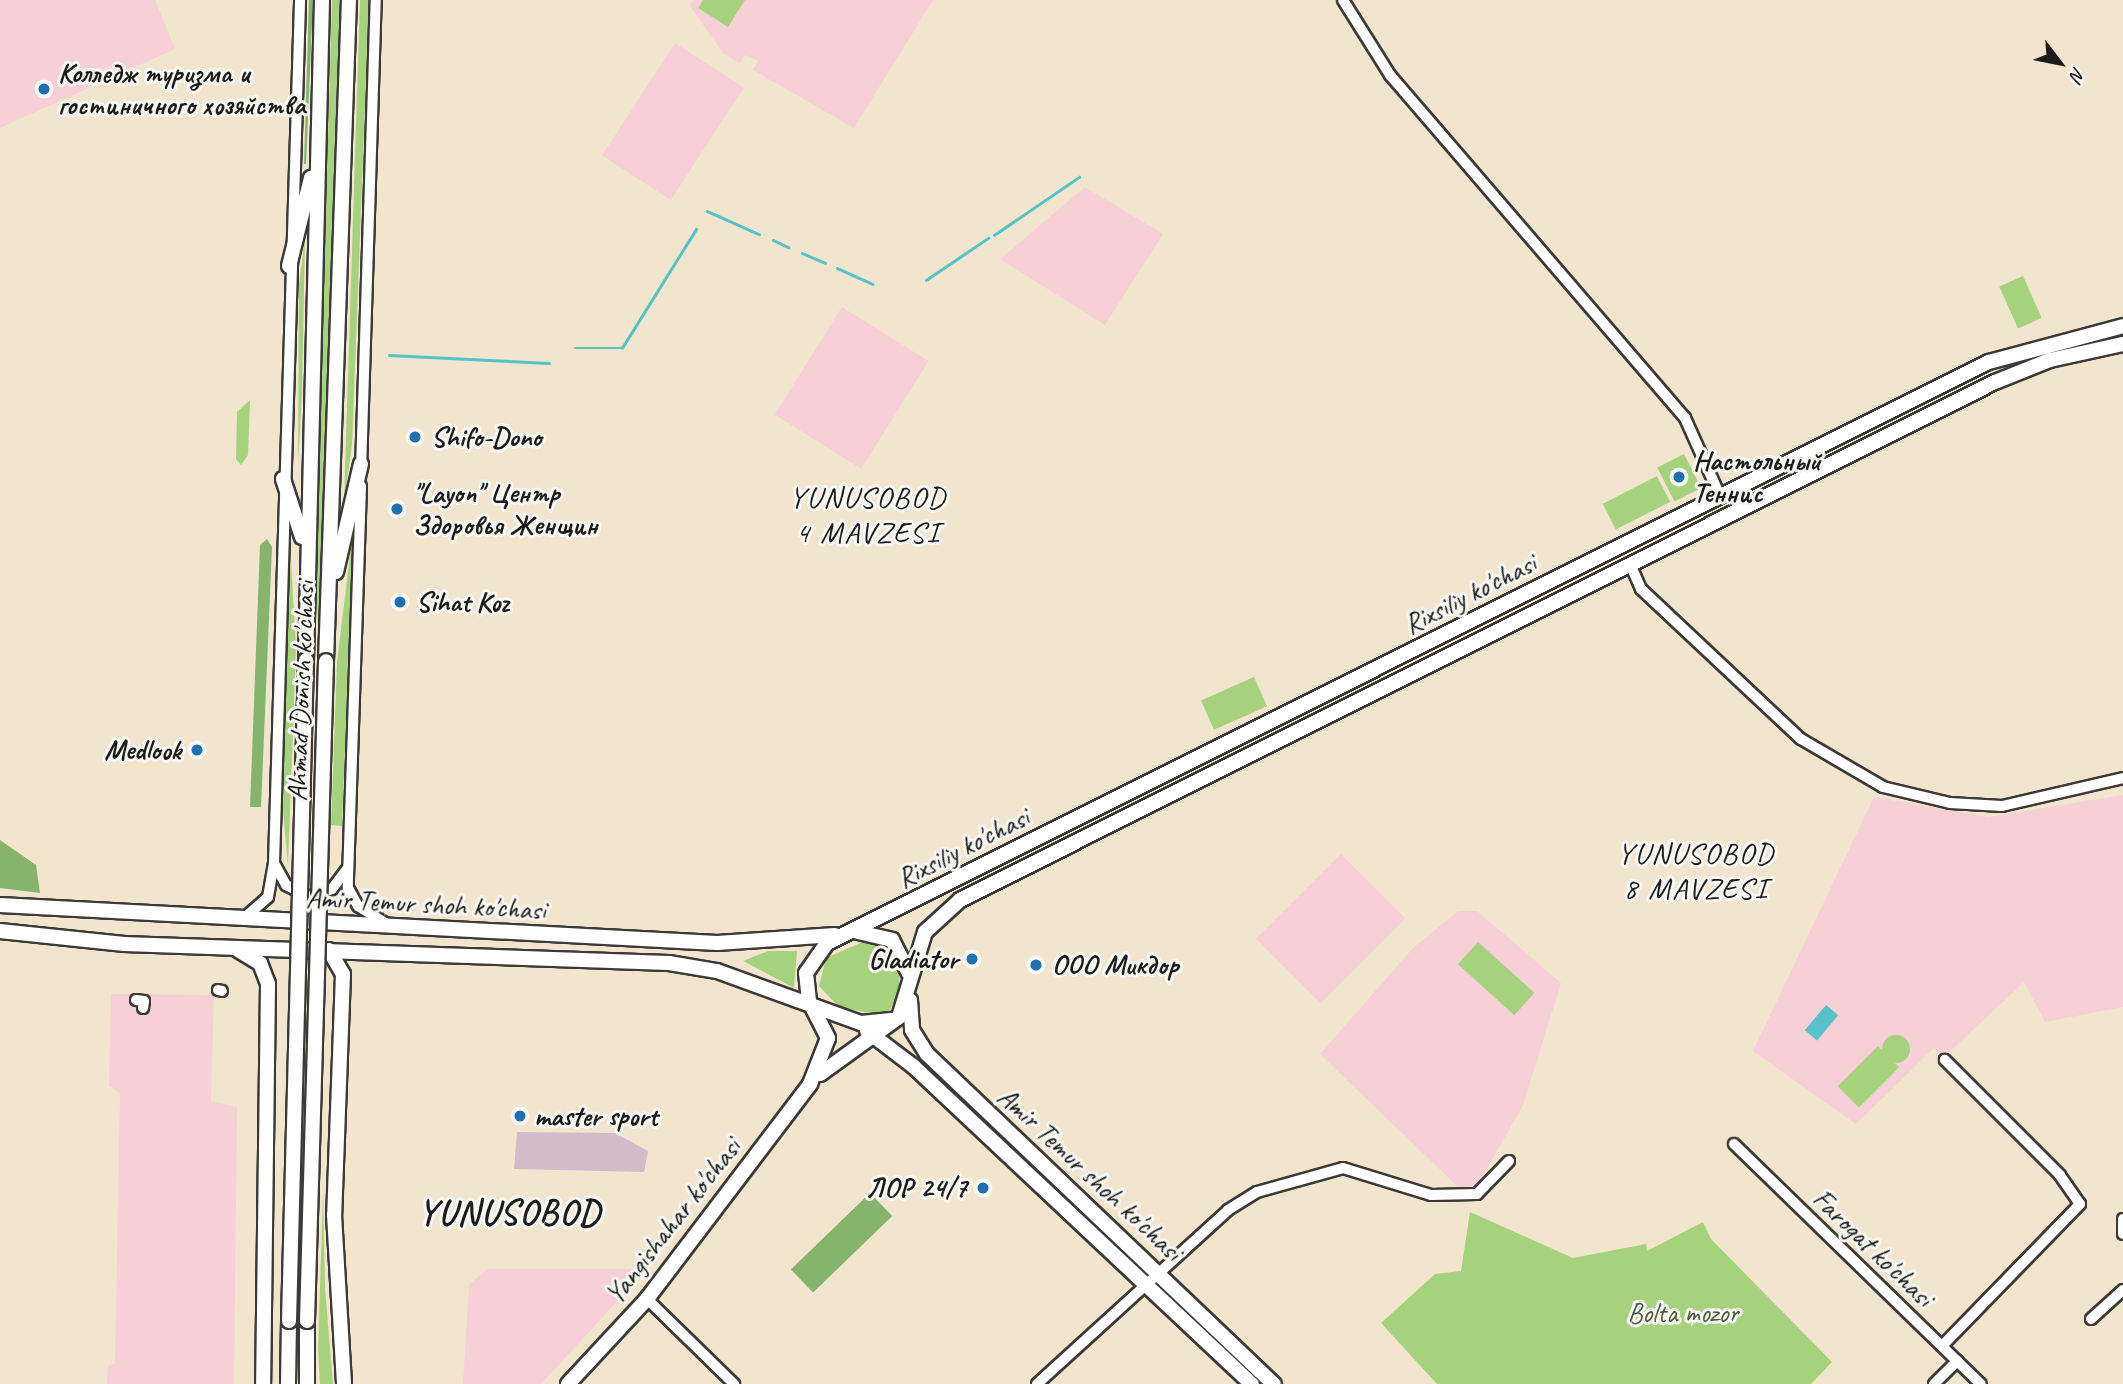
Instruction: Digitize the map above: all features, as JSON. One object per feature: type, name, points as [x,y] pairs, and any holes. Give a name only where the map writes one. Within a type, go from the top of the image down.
[{"type":"main road","name":"Ahmad Donish ko'chasi","points":[[288,1384],[306,660],[306,548],[322,0]]},
{"type":"main road","name":"Ahmad Donish ko'chasi","points":[[307,1384],[326,662],[349,0]]},
{"type":"main road","points":[[289,266],[318,153]]},
{"type":"main road","name":"Rixsiliy ko'chasi","points":[[850,933],[1973,370],[2023,350],[2123,326]]},
{"type":"main road","name":"Rixsiliy ko'chasi","points":[[910,982],[919,945],[938,915],[1035,862],[1982,388],[2050,360],[2123,345]]},
{"type":"main road","points":[[1973,370],[1985,376],[1982,388]]},
{"type":"main road","points":[[328,608],[361,464]]},
{"type":"main road","points":[[283,479],[306,548]]},
{"type":"main road","points":[[1558,578],[1567,595]]},
{"type":"main road","points":[[1027,844],[1026,855],[1035,862]]},
{"type":"main road","name":"Amir Temur shoh ko'chasi","points":[[0,905],[239,920],[717,943],[873,931],[892,940],[906,959],[912,1030],[923,1051],[1274,1384]]},
{"type":"main road","name":"Amir Temur shoh ko'chasi","points":[[0,931],[104,943],[492,956],[694,966],[852,1020],[882,1023],[903,1010]]},
{"type":"main road","points":[[492,956],[502,946],[495,932]]},
{"type":"main road","points":[[811,1006],[808,964],[822,947],[850,933]]},
{"type":"main road","points":[[226,946],[257,960],[268,984],[263,1384]]},
{"type":"main road","points":[[329,950],[343,974],[334,1215],[344,1384]]},
{"type":"main road","points":[[874,1035],[903,1010],[910,982]]},
{"type":"main road","name":"Yangishahar ko'chasi","points":[[810,1084],[828,1038],[811,1006]]},
{"type":"main road","name":"Amir Temur shoh ko'chasi","points":[[852,1020],[874,1035],[1252,1384]]},
{"type":"main road","name":"Yangishahar ko'chasi","points":[[568,1384],[647,1299],[810,1084],[848,1049],[874,1035]]},
{"type":"street","name":"Ahmad Donish ko'chasi","points":[[239,920],[268,897],[274,863],[289,266],[300,0]]},
{"type":"street","name":"Ahmad Donish ko'chasi","points":[[376,0],[348,860],[352,898],[392,927]]},
{"type":"street","points":[[1343,0],[1397,84],[1685,418],[1720,496]]},
{"type":"street","points":[[1630,564],[1641,589],[1801,739],[1884,787],[1950,803],[2002,806],[2123,778]]},
{"type":"street","points":[[274,863],[286,885],[310,897],[337,884],[348,860]]},
{"type":"street","points":[[1942,1346],[2080,1204],[2060,1175],[1945,1060]]},
{"type":"street","name":"Farogat ko'chasi","points":[[1734,1144],[1981,1384]]},
{"type":"street","points":[[1037,1384],[1161,1275],[1228,1210],[1283,1182],[1343,1168],[1432,1195],[1477,1194],[1509,1161]]},
{"type":"street","points":[[2123,1219],[2123,1234]]},
{"type":"street","points":[[2091,1319],[2123,1290]]},
{"type":"street","points":[[647,1299],[734,1384]]},
{"type":"street","points":[[1934,1384],[1957,1361]]},
{"type":"shaded area","name":"Колледж туризма и гостиничного хозяйства","points":[[0,0],[155,0],[175,49],[0,128]]},
{"type":"shaded area","points":[[694,0],[933,0],[854,128],[753,70],[758,61],[745,55],[740,63],[723,53],[690,6]]},
{"type":"shaded area","points":[[675,43],[744,88],[671,200],[602,155]]},
{"type":"shaded area","points":[[1085,187],[1163,234],[1105,325],[1000,259]]},
{"type":"shaded area","points":[[842,307],[929,361],[861,469],[775,415]]},
{"type":"shaded area","points":[[2123,795],[2123,1007],[2045,1022],[2024,982],[1944,1057],[1934,1048],[1856,1124],[1753,1051],[1874,797],[1988,817]]},
{"type":"shaded area","points":[[1341,854],[1405,918],[1320,1003],[1256,939]]},
{"type":"shaded area","points":[[1458,911],[1477,911],[1561,983],[1523,1105],[1477,1186],[1458,1187],[1320,1054],[1413,948]]},
{"type":"shaded area","points":[[111,994],[214,995],[211,1101],[237,1107],[234,1384],[107,1384],[108,1366],[115,1363],[120,1093],[109,1086]]},
{"type":"shaded area","points":[[517,1132],[615,1133],[648,1151],[644,1172],[514,1169]]},
{"type":"shaded area","points":[[487,1269],[646,1270],[541,1384],[463,1384],[469,1285]]},
{"type":"green space","points":[[309,0],[313,0],[304,164]]},
{"type":"green space","points":[[332,0],[341,0],[318,634],[316,556]]},
{"type":"green space","points":[[360,0],[369,0],[352,445],[344,501]]},
{"type":"green space","points":[[703,0],[745,0],[728,27],[698,8]]},
{"type":"green space","points":[[305,239],[302,393],[298,466],[299,284]]},
{"type":"green space","points":[[2023,276],[2042,318],[2018,329],[1999,287]]},
{"type":"green space","points":[[250,400],[248,455],[241,465],[236,459],[237,412]]},
{"type":"green space","name":"Настольный Теннис","points":[[1684,454],[1701,488],[1675,501],[1657,468]]},
{"type":"green space","points":[[1657,476],[1670,502],[1616,530],[1603,504]]},
{"type":"green space","points":[[288,509],[296,647],[288,867],[283,809]]},
{"type":"green space","points":[[353,531],[342,826],[331,825],[337,662]]},
{"type":"green space","points":[[267,539],[272,547],[261,807],[250,807],[260,545]]},
{"type":"green space","points":[[1254,677],[1267,706],[1214,730],[1201,701]]},
{"type":"green space","points":[[0,840],[36,865],[40,893],[0,888]]},
{"type":"green space","points":[[865,941],[890,951],[899,971],[900,992],[886,1016],[839,1007],[819,986],[826,958]]},
{"type":"green space","points":[[1478,942],[1534,993],[1514,1015],[1458,964]]},
{"type":"green space","points":[[768,951],[797,951],[794,988],[743,961]]},
{"type":"green space","points":[[1896,1035],[1906,1039],[1910,1049],[1906,1059],[1896,1063],[1886,1059],[1882,1049],[1886,1039]]},
{"type":"green space","points":[[1878,1046],[1899,1067],[1859,1108],[1838,1086]]},
{"type":"green space","points":[[323,1192],[325,1288],[333,1384],[320,1384],[318,1349]]},
{"type":"green space","points":[[870,1193],[892,1216],[813,1292],[791,1269]]},
{"type":"green space","name":"Bolta mozor","points":[[1470,1212],[1573,1258],[1646,1244],[1647,1251],[1703,1222],[1711,1239],[1832,1362],[1811,1384],[1437,1384],[1381,1323],[1435,1274],[1461,1271]]},
{"type":"water","points":[[1826,1005],[1838,1015],[1817,1041],[1805,1030]]},
{"type":"waterway","points":[[994,235],[1079,177]]},
{"type":"waterway","points":[[707,211],[759,234]]},
{"type":"waterway","points":[[575,348],[622,348],[696,229]]},
{"type":"waterway","points":[[926,280],[988,238]]},
{"type":"waterway","points":[[773,240],[788,247]]},
{"type":"waterway","points":[[802,253],[825,263]]},
{"type":"waterway","points":[[837,268],[873,284]]},
{"type":"waterway","points":[[389,355],[549,363]]},
{"type":"place","name":"Колледж туризма и гостиничного хозяйства","points":[[44,89]]},
{"type":"place","name":"Shifo-Dono","points":[[415,437]]},
{"type":"place","name":"Настольный Теннис","points":[[1679,477]]},
{"type":"place","name":"\"Layon\" Центр Здоровья Женщин","points":[[397,509]]},
{"type":"place","name":"Sihat Koz","points":[[400,602]]},
{"type":"place","name":"Medlook","points":[[197,750]]},
{"type":"place","name":"Gladiator","points":[[972,959]]},
{"type":"place","name":"ООО Микдор","points":[[1036,965]]},
{"type":"place","name":"master sport","points":[[520,1116]]},
{"type":"place","name":"ЛОР 24/7","points":[[983,1188]]},
{"type":"district","name":"YUNUSOBOD 4 MAVZESI","points":[[868,514]]},
{"type":"district","name":"YUNUSOBOD 8 MAVZESI","points":[[1696,870]]},
{"type":"district","name":"YUNUSOBOD","points":[[510,1213]]}]
